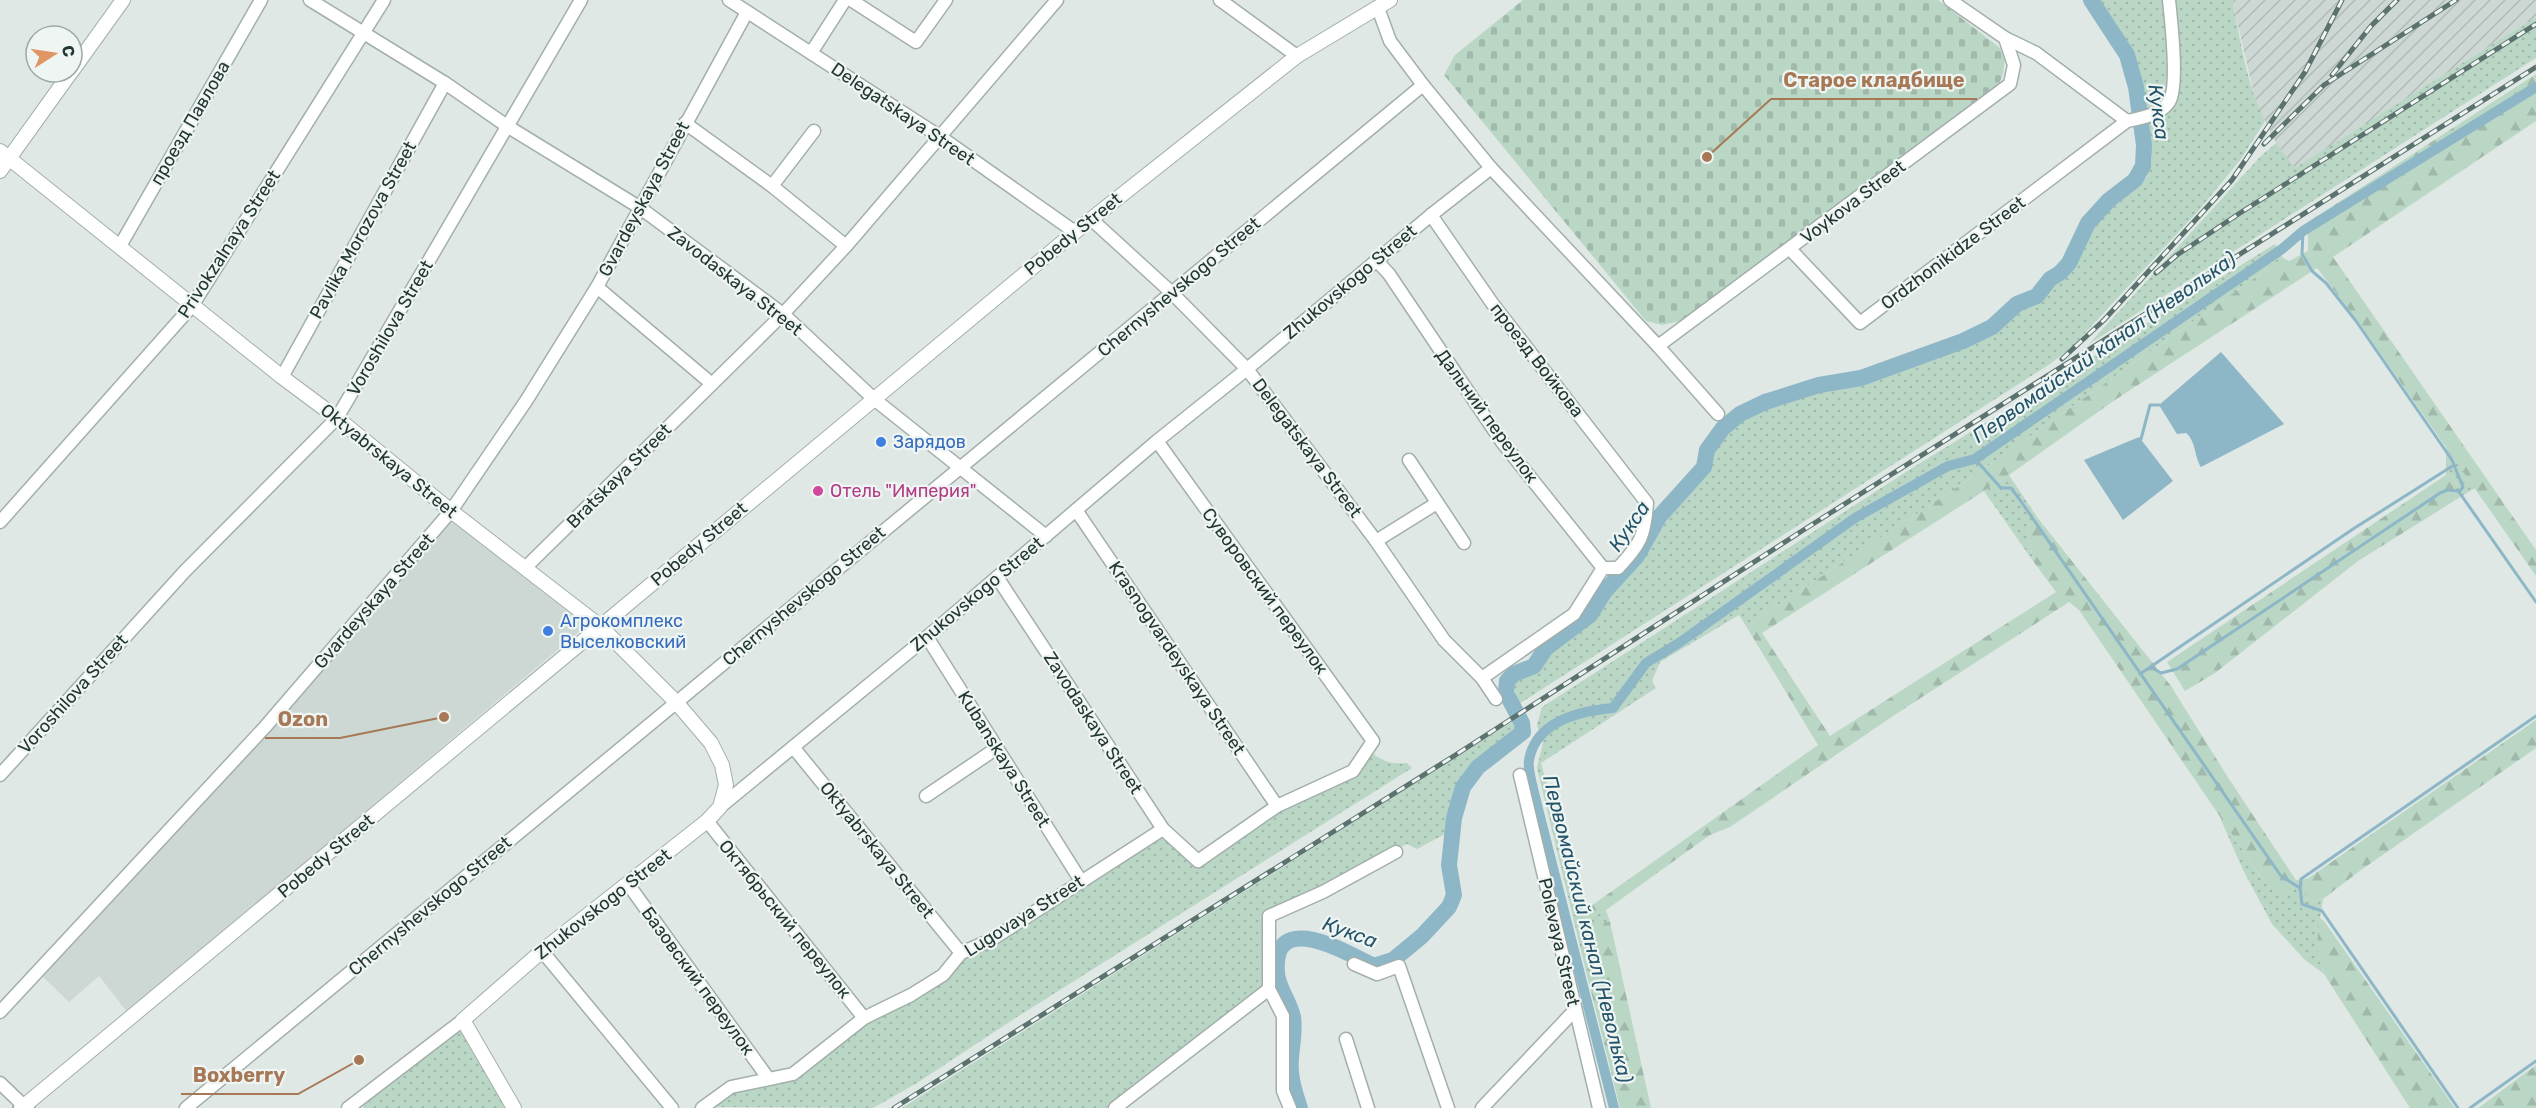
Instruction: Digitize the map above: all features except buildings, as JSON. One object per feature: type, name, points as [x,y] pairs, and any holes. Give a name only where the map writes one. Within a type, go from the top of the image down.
[{"type":"street","points":[[84,55],[123,0]]},
{"type":"street","name":"проезд Павлова","points":[[120,246],[261,0]]},
{"type":"street","name":"Zavodaskaya Street","points":[[310,0],[639,207],[783,314],[874,399],[1046,536]]},
{"type":"street","name":"Privokzalnaya Street","points":[[0,522],[192,306],[384,0]]},
{"type":"street","name":"Voroshilova Street","points":[[0,775],[185,571],[337,418],[581,0]]},
{"type":"street","name":"Delegatskaya Street","points":[[729,0],[939,136],[1075,232]]},
{"type":"street","points":[[811,53],[845,0]]},
{"type":"street","points":[[851,0],[916,42],[946,0]]},
{"type":"street","name":"Bratskaya Street","points":[[525,568],[783,314],[846,246],[1056,0]]},
{"type":"street","points":[[1220,0],[1297,56]]},
{"type":"street","name":"Pobedy Street","points":[[24,1107],[1090,219],[1297,56],[1390,0]]},
{"type":"street","points":[[1950,0],[1963,4],[2005,38],[2036,53],[2127,121],[2153,115],[2169,102],[2174,86],[2169,0]]},
{"type":"street","points":[[1378,8],[1390,41],[1491,168],[1658,346],[1718,414]]},
{"type":"street","name":"Gvardeyskaya Street","points":[[0,1012],[265,727],[451,511],[526,401],[597,287],[747,12]]},
{"type":"street","name":"Voykova Street","points":[[1658,346],[2010,84],[2014,65],[2005,38]]},
{"type":"street","name":"Pavlika Morozova Street","points":[[282,377],[445,83]]},
{"type":"street","points":[[0,171],[5,155],[62,84]]},
{"type":"street","name":"Chernyshevskogo Street","points":[[186,1108],[1423,85]]},
{"type":"street","name":"Ordzhonikidze Street","points":[[1790,249],[1860,323],[2127,121]]},
{"type":"street","points":[[685,123],[772,186],[846,246]]},
{"type":"street","points":[[772,186],[814,131]]},
{"type":"street","name":"Oktyabrskaya Street","points":[[5,155],[192,306],[600,626],[676,702],[711,743],[722,765],[726,785],[720,807]]},
{"type":"street","name":"Zhukovskogo Street","points":[[348,1108],[463,1020],[542,951],[706,821],[1157,441],[1491,168]]},
{"type":"street","name":"проезд Войкова","points":[[1431,215],[1492,303],[1647,502],[1646,530],[1632,553],[1618,568],[1603,568]]},
{"type":"street","name":"Delegatskaya Street","points":[[1090,219],[1172,293],[1247,369],[1376,541],[1444,640],[1482,678],[1496,699]]},
{"type":"street","name":"Дальний переулок","points":[[1377,260],[1389,274],[1502,442],[1603,568]]},
{"type":"street","points":[[597,287],[712,384]]},
{"type":"street","name":"Суворовский переулок","points":[[1157,441],[1373,741],[1353,771],[1277,806]]},
{"type":"street","points":[[1409,460],[1464,543]]},
{"type":"street","points":[[1376,541],[1437,503]]},
{"type":"street","name":"Krasnogvardeyskaya Street","points":[[1076,510],[1277,806]]},
{"type":"street","points":[[1482,678],[1574,614],[1603,568]]},
{"type":"street","name":"Zavodaskaya Street","points":[[997,577],[1163,829],[1198,861],[1277,806]]},
{"type":"street","name":"Kubanskaya Street","points":[[927,637],[1082,881]]},
{"type":"street","name":"Oktyabrskaya Street","points":[[793,747],[961,953]]},
{"type":"street","points":[[926,796],[997,748]]},
{"type":"street","name":"Polevaya Street","points":[[1520,775],[1599,1108]]},
{"type":"street","name":"Октябрьский переулок","points":[[706,821],[864,1018]]},
{"type":"street","name":"Lugovaya Street","points":[[702,1108],[731,1087],[793,1074],[864,1018],[943,975],[961,953],[991,940],[1163,829]]},
{"type":"street","points":[[1290,1108],[1283,1091],[1283,1016],[1269,989],[1269,916],[1323,892],[1396,852]]},
{"type":"street","name":"Базовский переулок","points":[[628,884],[768,1078]]},
{"type":"street","points":[[542,951],[672,1108]]},
{"type":"street","points":[[1354,964],[1377,974],[1399,966],[1448,1108]]},
{"type":"street","points":[[1117,1108],[1269,989]]},
{"type":"street","points":[[1482,1108],[1575,1010]]},
{"type":"street","points":[[463,1020],[514,1108]]},
{"type":"street","points":[[1346,1039],[1368,1108]]},
{"type":"street","points":[[0,1083],[24,1107]]},
{"type":"shaded area","points":[[2232,0],[2536,0],[2536,17],[2295,169],[2276,143],[2256,103]]},
{"type":"shaded area","points":[[450,518],[586,626],[127,1012],[99,976],[69,1002],[41,975],[271,728],[375,610]]},
{"type":"green space","points":[[1523,0],[1938,0],[2000,48],[2005,59],[2003,74],[1997,89],[1920,142],[1844,205],[1680,321],[1662,325],[1646,321],[1444,75],[1455,55]]},
{"type":"green space","points":[[2095,0],[2165,0],[2171,88],[2166,101],[2152,111],[2142,108],[2136,63],[2108,16]]},
{"type":"green space","points":[[2172,0],[2232,0],[2253,92],[2265,121],[2241,159],[2200,209],[2073,346],[2050,364],[1519,704],[1513,686],[1514,678],[1535,669],[1551,649],[1593,619],[1608,592],[1641,558],[1662,519],[1706,471],[1711,452],[1725,430],[1742,417],[1766,405],[1862,381],[1964,344],[1994,330],[2019,308],[2038,298],[2052,281],[2062,275],[2072,264],[2090,225],[2115,201],[2131,193],[2147,177],[2152,159],[2145,123],[2170,109]]},
{"type":"green space","points":[[2536,17],[2536,58],[2089,344],[2261,156],[2276,143],[2295,168]]},
{"type":"green space","points":[[2536,74],[2536,121],[2333,257],[2536,550],[2536,576],[2357,320],[2317,268],[2115,400],[2009,475],[1762,633],[1830,736],[2056,592],[2033,561],[2027,527],[2037,517],[2171,686],[2296,880],[2292,894],[2280,897],[2264,881],[2079,610],[2069,602],[1896,714],[1730,827],[1710,835],[1606,910],[1588,919],[1584,917],[1581,909],[1585,910],[1591,906],[1818,745],[1746,626],[1965,482],[2283,258],[2289,261],[2308,251],[2308,222]]},
{"type":"green space","points":[[2275,244],[2283,258],[1965,482],[1746,626],[1739,615],[1660,662],[1652,681],[1656,688],[1541,763],[1584,917],[1588,919],[1606,910],[1610,922],[1598,922],[1593,951],[1582,955],[1537,768],[1543,743],[1537,725],[1542,707],[1909,470]]},
{"type":"green space","points":[[2446,447],[2475,488],[2454,501],[2457,485],[2453,477],[2446,475]]},
{"type":"green space","points":[[2009,475],[2037,517],[2027,527],[2033,561],[1984,491]]},
{"type":"green space","points":[[2446,475],[2453,477],[2457,485],[2454,501],[2358,561],[2215,673],[2185,691],[2167,662]]},
{"type":"green space","points":[[1515,720],[1518,733],[1465,775],[1454,802],[1447,833],[1417,849],[1407,844],[1269,914],[1264,987],[1106,1108],[902,1108]]},
{"type":"green space","points":[[2536,720],[2536,748],[2323,899],[2311,902],[2306,900],[2304,888],[2307,879]]},
{"type":"green space","points":[[1371,752],[1383,760],[1392,763],[1407,763],[1412,768],[1017,1017],[917,1083],[873,1108],[711,1107],[735,1092],[789,1080],[866,1022],[963,957],[995,942],[1162,834],[1195,865],[1280,809],[1347,779]]},
{"type":"green space","points":[[2219,815],[2264,881],[2292,894],[2296,880],[2307,879],[2304,888],[2311,902],[2323,899],[2318,945],[2324,974],[2305,960],[2272,924],[2243,870]]},
{"type":"green space","points":[[2320,918],[2455,1108],[2410,1108],[2324,974],[2318,946]]},
{"type":"green space","points":[[1598,922],[1610,922],[1651,1108],[1620,1108],[1582,955],[1593,951],[1588,926]]},
{"type":"green space","points":[[455,1032],[462,1032],[507,1108],[364,1108],[363,1104],[368,1098]]},
{"type":"green space","points":[[2536,1065],[2536,1108],[2477,1108],[2481,1106]]},
{"type":"water","points":[[2221,352],[2284,424],[2201,467],[2189,436],[2186,433],[2177,434],[2159,405]]},
{"type":"water","points":[[2139,437],[2173,481],[2123,520],[2084,460]]},
{"type":"waterway","name":"Кукса","points":[[1300,1108],[1291,1072],[1293,1017],[1278,979],[1279,953],[1286,943],[1298,939],[1313,940],[1346,952],[1374,966],[1393,960],[1422,936],[1449,907],[1454,895],[1449,865],[1454,818],[1463,787],[1478,767],[1523,732],[1522,723],[1506,693],[1507,681],[1514,674],[1534,666],[1546,648],[1590,615],[1605,591],[1637,556],[1659,517],[1704,467],[1707,450],[1723,428],[1740,414],[1765,402],[1819,385],[1861,378],[1963,341],[1992,327],[2017,304],[2037,296],[2050,279],[2060,273],[2069,263],[2088,223],[2109,200],[2135,180],[2143,166],[2144,145],[2136,87],[2127,55],[2091,0]]},
{"type":"waterway","name":"Первомайский канал (Неволька)","points":[[1614,1108],[1530,774],[1529,760],[1540,736],[1550,727],[1573,715],[1613,708],[1646,663],[1679,643],[1855,518],[1948,466],[1975,459],[2282,249],[2303,231],[2536,87]]},
{"type":"waterway","points":[[2303,231],[2302,254],[2312,271],[2326,283],[2356,321],[2452,460],[2463,487],[2459,492],[2536,602]]},
{"type":"waterway","points":[[2141,439],[2150,405],[2159,405]]},
{"type":"waterway","points":[[1975,459],[2001,488],[2011,488],[2281,876],[2300,888]]},
{"type":"waterway","points":[[2140,674],[2353,529],[2454,465]]},
{"type":"waterway","points":[[2151,667],[2161,673],[2177,669],[2440,493],[2447,490],[2459,491]]},
{"type":"waterway","points":[[2458,1108],[2322,911],[2302,904],[2301,879],[2536,716]]},
{"type":"waterway","points":[[2470,1108],[2536,1061]]},
{"type":"railway","points":[[2062,359],[2104,320],[2232,180],[2305,72],[2342,0]]},
{"type":"railway","points":[[2332,75],[2371,26],[2397,0]]},
{"type":"railway","points":[[2264,144],[2324,85],[2456,0]]},
{"type":"railway","points":[[2156,273],[2177,255],[2240,213],[2536,24]]},
{"type":"railway","points":[[894,1108],[1457,754],[1805,529],[2536,67]]},
{"type":"place","name":"Старое кладбище","points":[[1707,157]]},
{"type":"place","name":"Зарядов","points":[[881,442]]},
{"type":"place","name":"Отель \"Империя\"","points":[[818,491]]},
{"type":"place","name":"Агрокомплекс Выселковский","points":[[548,631]]},
{"type":"place","name":"Ozon","points":[[444,717]]},
{"type":"place","name":"Boxberry","points":[[359,1060]]}]
